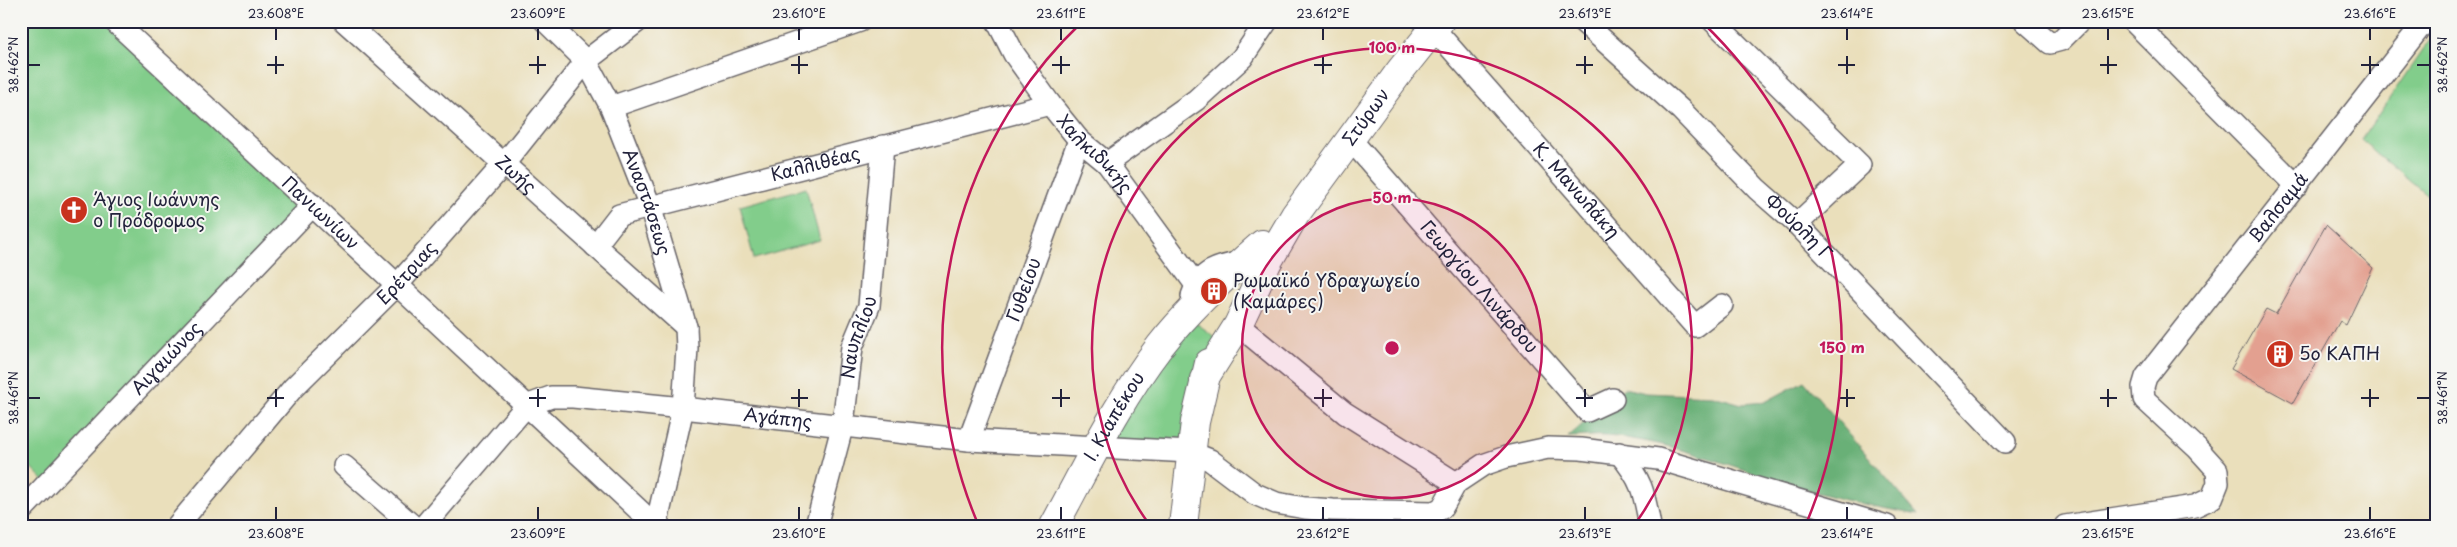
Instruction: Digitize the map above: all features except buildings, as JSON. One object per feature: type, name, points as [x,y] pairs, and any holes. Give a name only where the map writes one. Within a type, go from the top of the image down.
[{"type":"main road","name":"Στύρων","points":[[1204,380],[1238,325],[1267,263],[1295,215],[1433,24]]},
{"type":"main road","name":"Στύρων","points":[[1184,526],[1190,452],[1204,380],[1217,338],[1262,244],[1295,215]]},
{"type":"main road","name":"Ι. Κιαπέκου","points":[[1054,526],[1097,446],[1160,347],[1186,316],[1262,244]]},
{"type":"street","name":"Πανιωνίων","points":[[114,21],[656,526]]},
{"type":"street","name":"Ζωής","points":[[344,21],[686,327]]},
{"type":"street","name":"Αναστάσεως","points":[[545,21],[586,61],[611,107],[650,206],[686,327],[683,408],[656,526]]},
{"type":"street","name":"Ερέτριας","points":[[177,526],[293,388],[398,284],[504,164],[586,61],[638,21]]},
{"type":"street","points":[[611,107],[860,21]]},
{"type":"street","name":"Χαλκιδικής","points":[[997,21],[1014,54],[1050,104],[1079,140],[1107,163],[1196,285]]},
{"type":"street","points":[[1107,163],[1196,100],[1242,58],[1267,21]]},
{"type":"street","name":"Φούρλη Γ","points":[[1582,21],[1680,110],[1757,189],[1797,224],[2005,442]]},
{"type":"street","points":[[1713,21],[1860,165],[1797,224]]},
{"type":"street","points":[[2025,21],[2050,43],[2061,40],[2080,21]]},
{"type":"street","points":[[2133,21],[2297,186]]},
{"type":"street","name":"Βαλσαμά","points":[[2065,526],[2195,506],[2212,498],[2218,483],[2217,470],[2197,448],[2144,399],[2143,387],[2146,378],[2424,21]]},
{"type":"street","name":"Κ. Μανωλάκη","points":[[1433,24],[1696,326],[1722,304]]},
{"type":"street","name":"Καλλιθέας","points":[[595,246],[620,215],[1050,104]]},
{"type":"street","name":"Γυθείου","points":[[969,440],[1079,140]]},
{"type":"street","name":"Γεωργίου Λινάρδου","points":[[1351,140],[1587,412],[1613,399]]},
{"type":"street","name":"Ναυπλίου","points":[[816,526],[843,424],[852,346],[869,306],[883,146]]},
{"type":"street","name":"Αιγαιώνος","points":[[21,511],[313,205]]},
{"type":"street","name":"Ι. Κιαπέκου","points":[[1186,316],[1196,285],[1215,267],[1242,262]]},
{"type":"street","points":[[1238,325],[1346,413],[1456,483]]},
{"type":"street","name":"Αγάπης","points":[[526,406],[551,398],[573,398],[843,424],[969,440],[1190,452]]},
{"type":"street","points":[[424,526],[526,406]]},
{"type":"street","points":[[1190,452],[1210,460],[1255,494],[1276,503],[1305,508],[1426,513],[1442,508],[1456,483],[1483,465],[1506,457],[1548,448],[1619,453],[1658,459],[1887,526]]},
{"type":"street","points":[[1619,453],[1636,473],[1644,493],[1650,526]]},
{"type":"street","points":[[344,466],[413,526]]},
{"type":"green space","points":[[21,21],[114,21],[313,205],[47,484],[21,457]]},
{"type":"green space","points":[[2436,30],[2436,202],[2361,140]]},
{"type":"green space","points":[[806,188],[820,240],[754,259],[740,206]]},
{"type":"green space","points":[[1186,316],[1217,338],[1190,452],[1097,446]]},
{"type":"green space","points":[[1804,381],[1918,515],[1812,491],[1693,453],[1650,442],[1606,436],[1568,437],[1624,388],[1646,393],[1713,396],[1742,404],[1765,402]]},
{"type":"place","name":"Άγιος Ιωάννης ο Πρόδρομος","points":[[74,210]]},
{"type":"place","name":"Ρωμαϊκό Υδραγωγείο (Καμάρες)","points":[[1214,291]]},
{"type":"place","name":"5ο ΚΑΠΗ","points":[[2280,354]]}]
